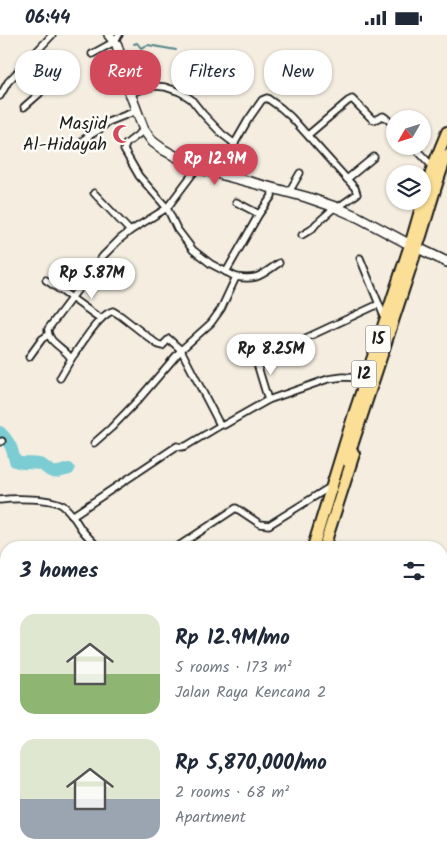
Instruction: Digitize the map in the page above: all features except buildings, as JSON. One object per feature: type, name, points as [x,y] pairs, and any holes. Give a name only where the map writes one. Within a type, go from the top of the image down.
[{"type":"highway","points":[[432,166],[447,127]]},
{"type":"highway","name":"15","points":[[314,541],[411,242],[433,166],[447,133]]},
{"type":"highway","name":"15","points":[[322,541],[447,155]]},
{"type":"highway","name":"12","points":[[326,541],[447,168]]},
{"type":"highway","name":"12","points":[[314,541],[381,309],[416,210]]},
{"type":"street","points":[[38,50],[52,35]]},
{"type":"street","points":[[99,50],[112,43],[114,37]]},
{"type":"street","points":[[114,37],[118,50]]},
{"type":"street","points":[[0,95],[15,74]]},
{"type":"street","points":[[24,107],[38,95]]},
{"type":"street","points":[[131,95],[144,130],[153,142],[164,151],[196,168],[289,192],[336,208],[358,217],[405,242]]},
{"type":"street","points":[[185,95],[191,99],[222,135],[235,144]]},
{"type":"street","points":[[217,174],[248,120],[262,100],[265,98],[281,108],[355,188],[357,194],[302,235]]},
{"type":"street","points":[[308,135],[352,99],[372,119],[374,120],[382,116],[386,117]]},
{"type":"street","points":[[84,139],[108,122],[136,111]]},
{"type":"street","points":[[144,130],[126,144],[124,150],[139,176],[167,208],[178,229],[193,250],[211,264],[236,277],[251,279],[258,277],[279,263]]},
{"type":"street","points":[[422,155],[432,166]]},
{"type":"street","points":[[347,179],[374,157]]},
{"type":"street","points":[[72,359],[48,335],[48,329],[103,256],[130,231],[167,208],[196,168]]},
{"type":"street","points":[[289,192],[300,173]]},
{"type":"street","points":[[226,272],[259,214],[272,196],[272,188]]},
{"type":"street","points":[[94,193],[130,231]]},
{"type":"street","points":[[236,203],[259,214]]},
{"type":"street","points":[[420,249],[447,262]]},
{"type":"street","points":[[293,344],[381,309],[360,258]]},
{"type":"street","points":[[94,443],[111,428],[181,350],[206,329],[217,316],[236,277]]},
{"type":"street","points":[[46,280],[100,319]]},
{"type":"street","points":[[60,378],[100,319],[113,311],[157,344],[162,345],[169,339],[181,350],[221,425]]},
{"type":"street","points":[[29,357],[42,339],[48,335]]},
{"type":"street","points":[[255,357],[268,400]]},
{"type":"street","points":[[72,516],[177,446],[181,447],[191,444],[221,425],[268,400],[335,377],[362,378]]},
{"type":"street","points":[[186,541],[236,508],[260,524],[269,525],[330,487]]},
{"type":"street","points":[[0,500],[51,501],[62,505],[92,541]]},
{"type":"waterway","points":[[134,44],[137,43],[141,48],[148,45],[176,50]]},
{"type":"waterway","points":[[0,432],[10,445],[15,461],[36,463],[53,472],[69,469]]},
{"type":"place","name":"Masjid Al-Hidayah","points":[[122,134]]}]
